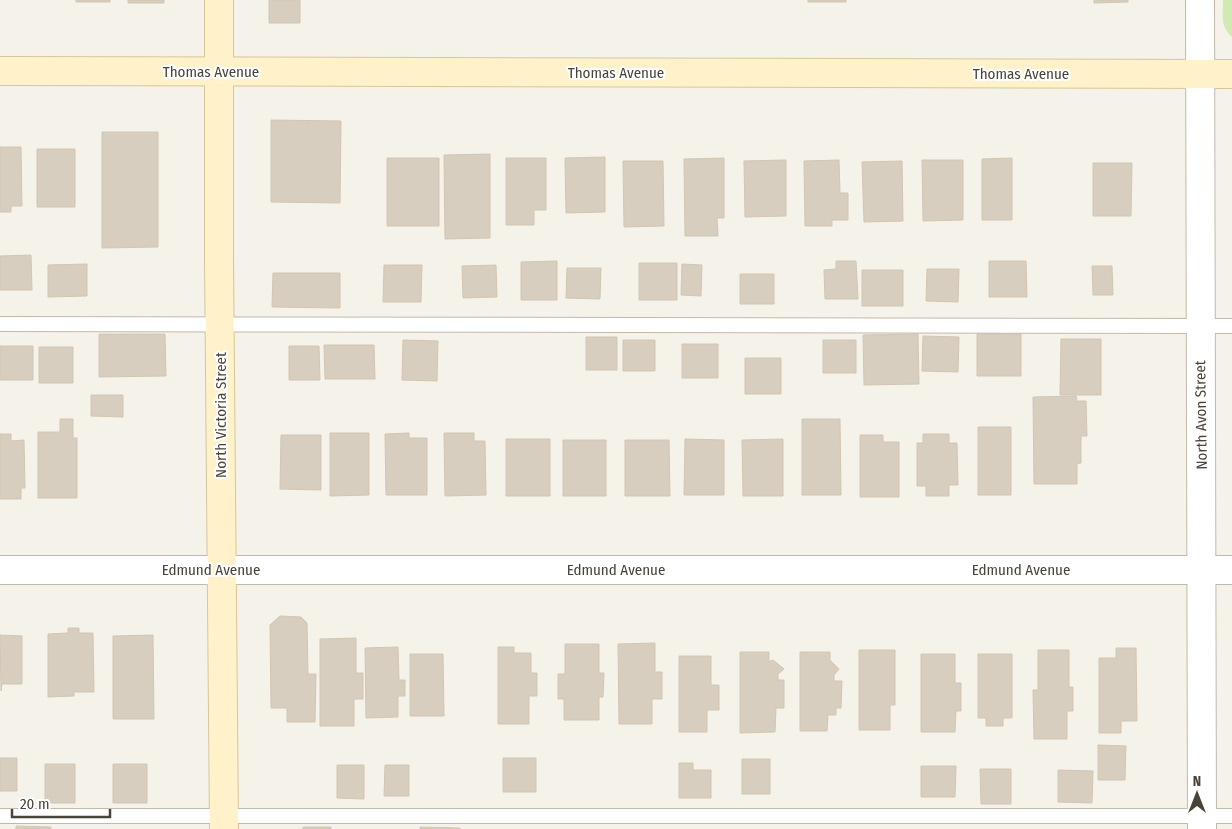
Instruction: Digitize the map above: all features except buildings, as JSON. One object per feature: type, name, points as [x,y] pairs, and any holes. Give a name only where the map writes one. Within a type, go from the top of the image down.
[{"type":"street","name":"North Victoria Street","points":[[219,0],[224,823]]},
{"type":"street","name":"North Avon Street","points":[[1200,0],[1200,326],[1203,570],[1202,823]]},
{"type":"street","name":"Thomas Avenue","points":[[0,71],[1232,74]]},
{"type":"street","name":"Edmund Avenue","points":[[0,570],[1232,570]]},
{"type":"lane","points":[[0,324],[220,326],[1232,326]]},
{"type":"lane","points":[[0,816],[224,823],[1202,823],[1232,816]]},
{"type":"green space","points":[[1223,0],[1232,0],[1232,37],[1224,24]]}]
